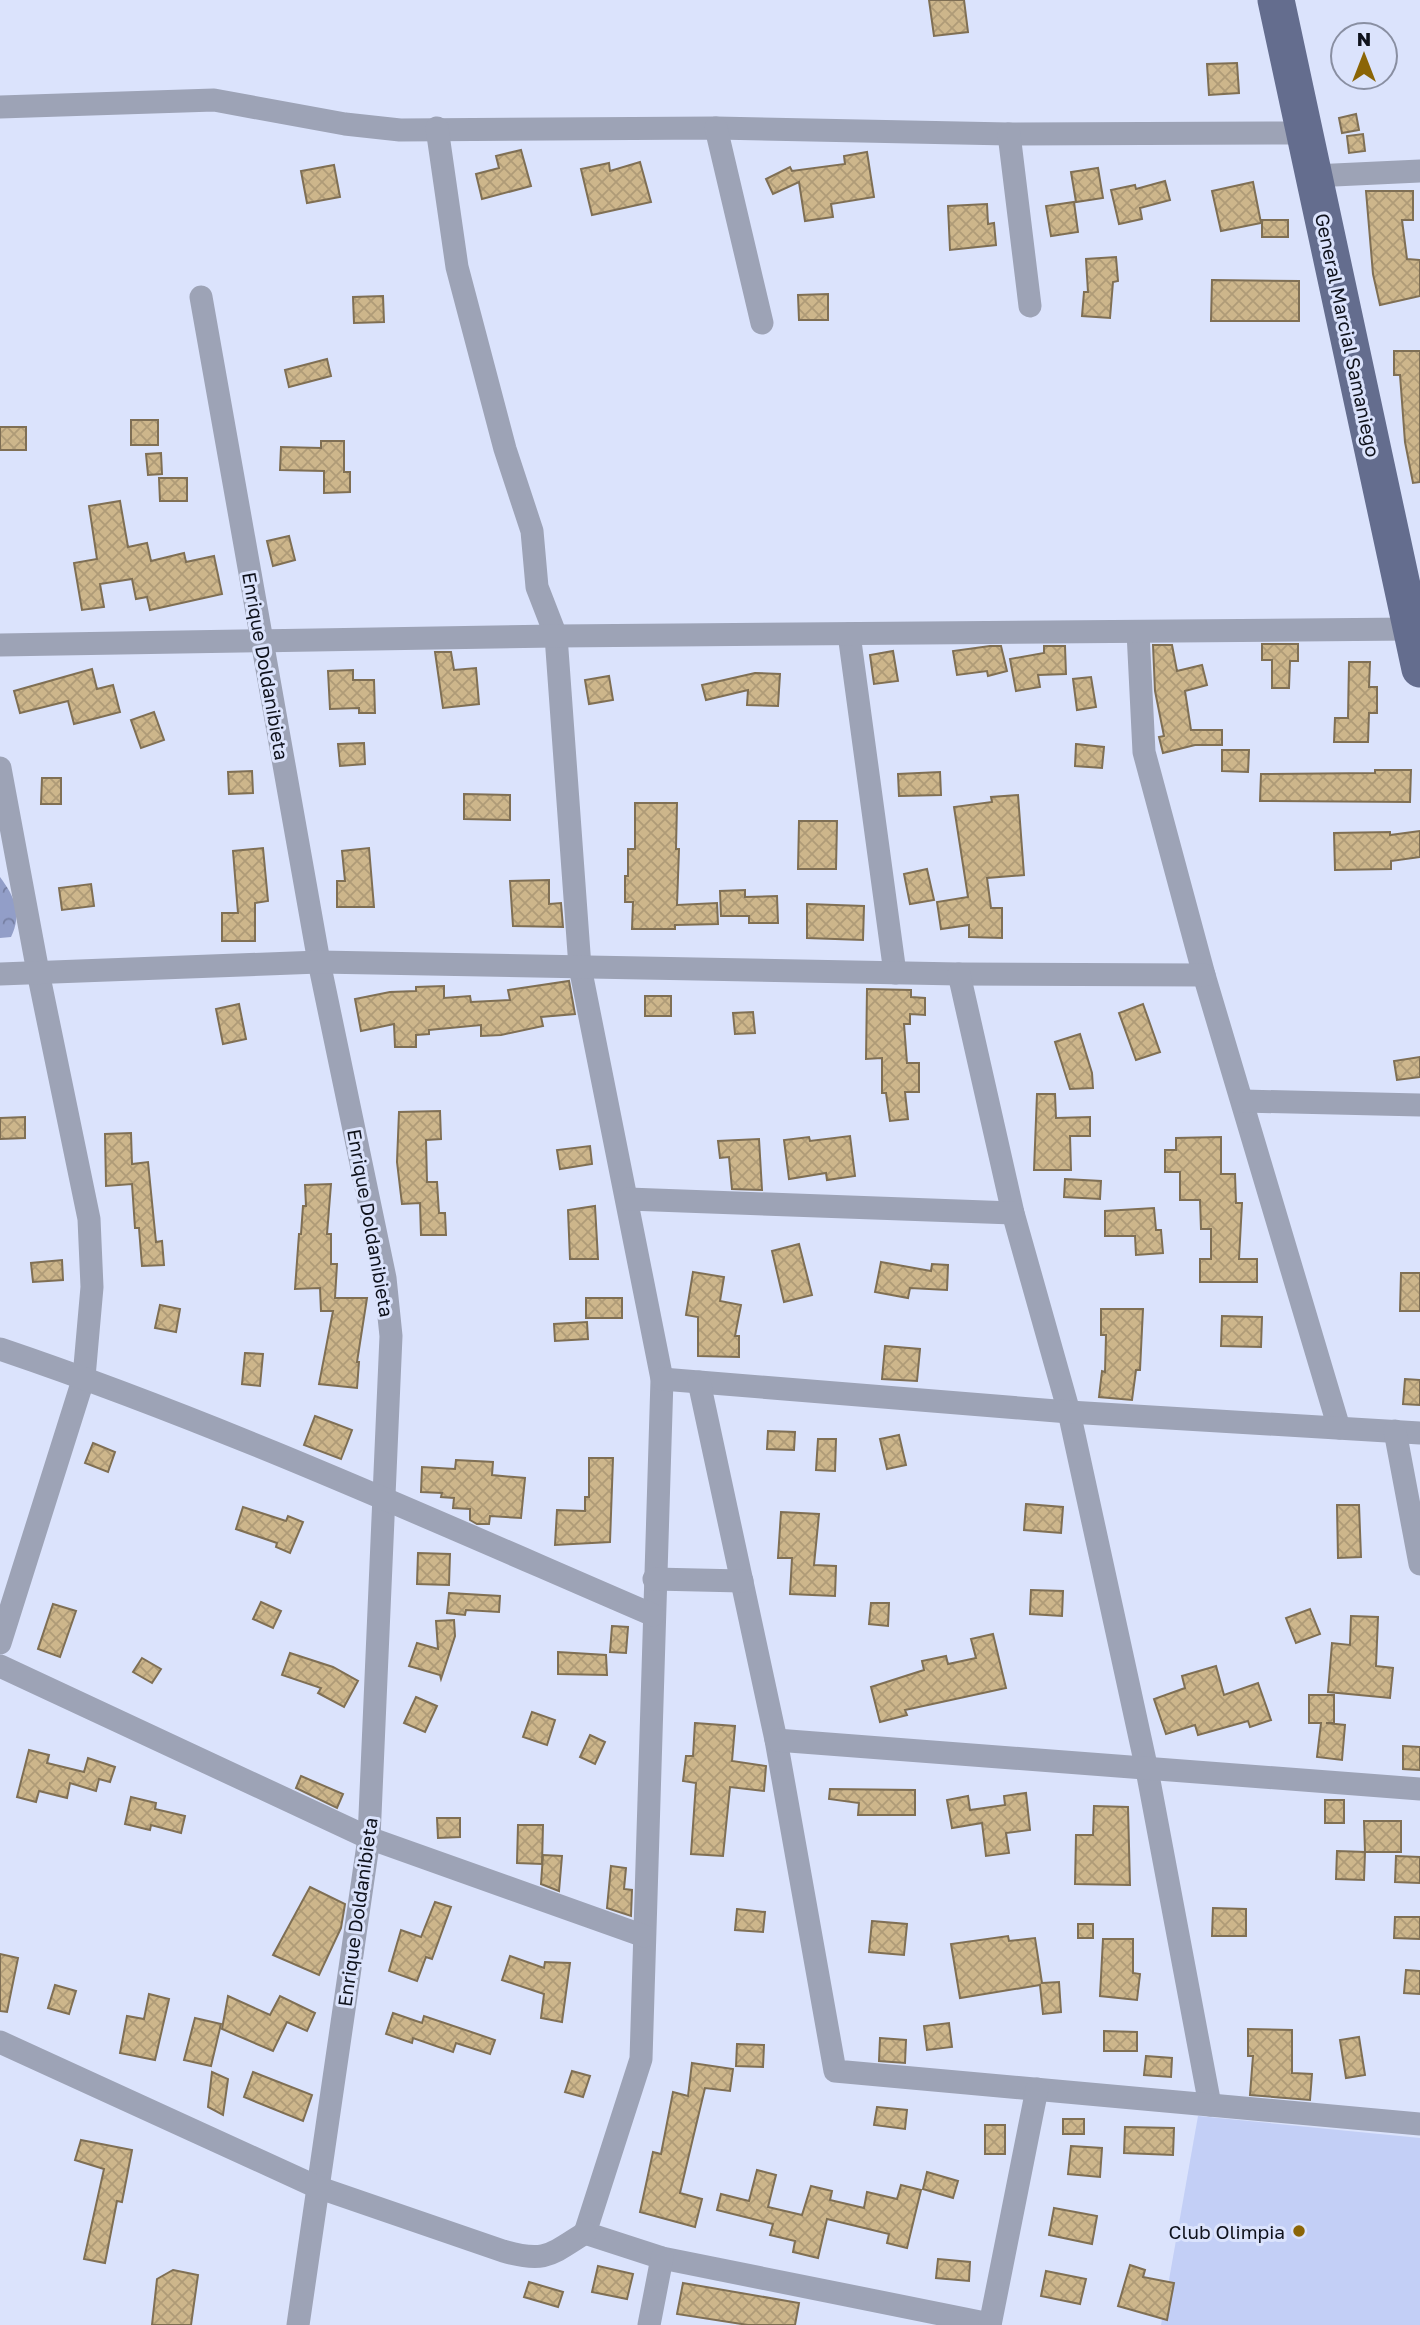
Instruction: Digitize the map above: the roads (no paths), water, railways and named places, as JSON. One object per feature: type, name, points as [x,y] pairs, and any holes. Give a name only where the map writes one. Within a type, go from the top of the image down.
[{"type":"main road","name":"General Marcial Samaniego","points":[[1276,0],[1420,669]]},
{"type":"street","points":[[0,107],[214,100],[345,124],[400,130],[716,128],[1009,134],[1305,133]]},
{"type":"street","points":[[0,2042],[317,2187],[531,2259],[552,2254],[585,2233],[641,2059],[662,1379],[580,967],[556,636],[537,587],[532,531],[505,449],[457,267],[438,128]]},
{"type":"street","points":[[716,128],[762,323]]},
{"type":"street","points":[[1009,134],[1031,306]]},
{"type":"street","points":[[1313,176],[1420,171]]},
{"type":"street","name":"Enrique Doldanibieta","points":[[201,297],[319,962],[385,1278],[391,1336],[369,1838],[298,2325]]},
{"type":"street","points":[[0,645],[261,639],[1412,629]]},
{"type":"street","points":[[1138,632],[1144,752],[1204,975],[1339,1428]]},
{"type":"street","points":[[849,634],[895,973]]},
{"type":"street","points":[[0,768],[38,972],[89,1220],[92,1287],[83,1377],[0,1643]]},
{"type":"street","points":[[0,974],[319,962],[959,974],[1204,975]]},
{"type":"street","points":[[959,974],[1013,1213],[1069,1412],[1147,1769],[1210,2105]]},
{"type":"street","points":[[1243,1101],[1420,1105]]},
{"type":"street","points":[[628,1199],[1013,1213]]},
{"type":"street","points":[[0,1349],[83,1377],[382,1498],[653,1615]]},
{"type":"street","points":[[662,1379],[1069,1412],[1420,1433]]},
{"type":"street","points":[[699,1382],[776,1740],[835,2071],[1420,2124]]},
{"type":"street","points":[[1395,1431],[1420,1564]]},
{"type":"street","points":[[654,1579],[742,1581]]},
{"type":"street","points":[[0,1667],[369,1838],[644,1936]]},
{"type":"street","points":[[776,1740],[1420,1789]]},
{"type":"street","points":[[585,2233],[662,2258],[990,2325],[1037,2089]]},
{"type":"street","points":[[649,2325],[662,2258]]},
{"type":"place","name":"Club Olimpia","points":[[1299,2231]]}]
